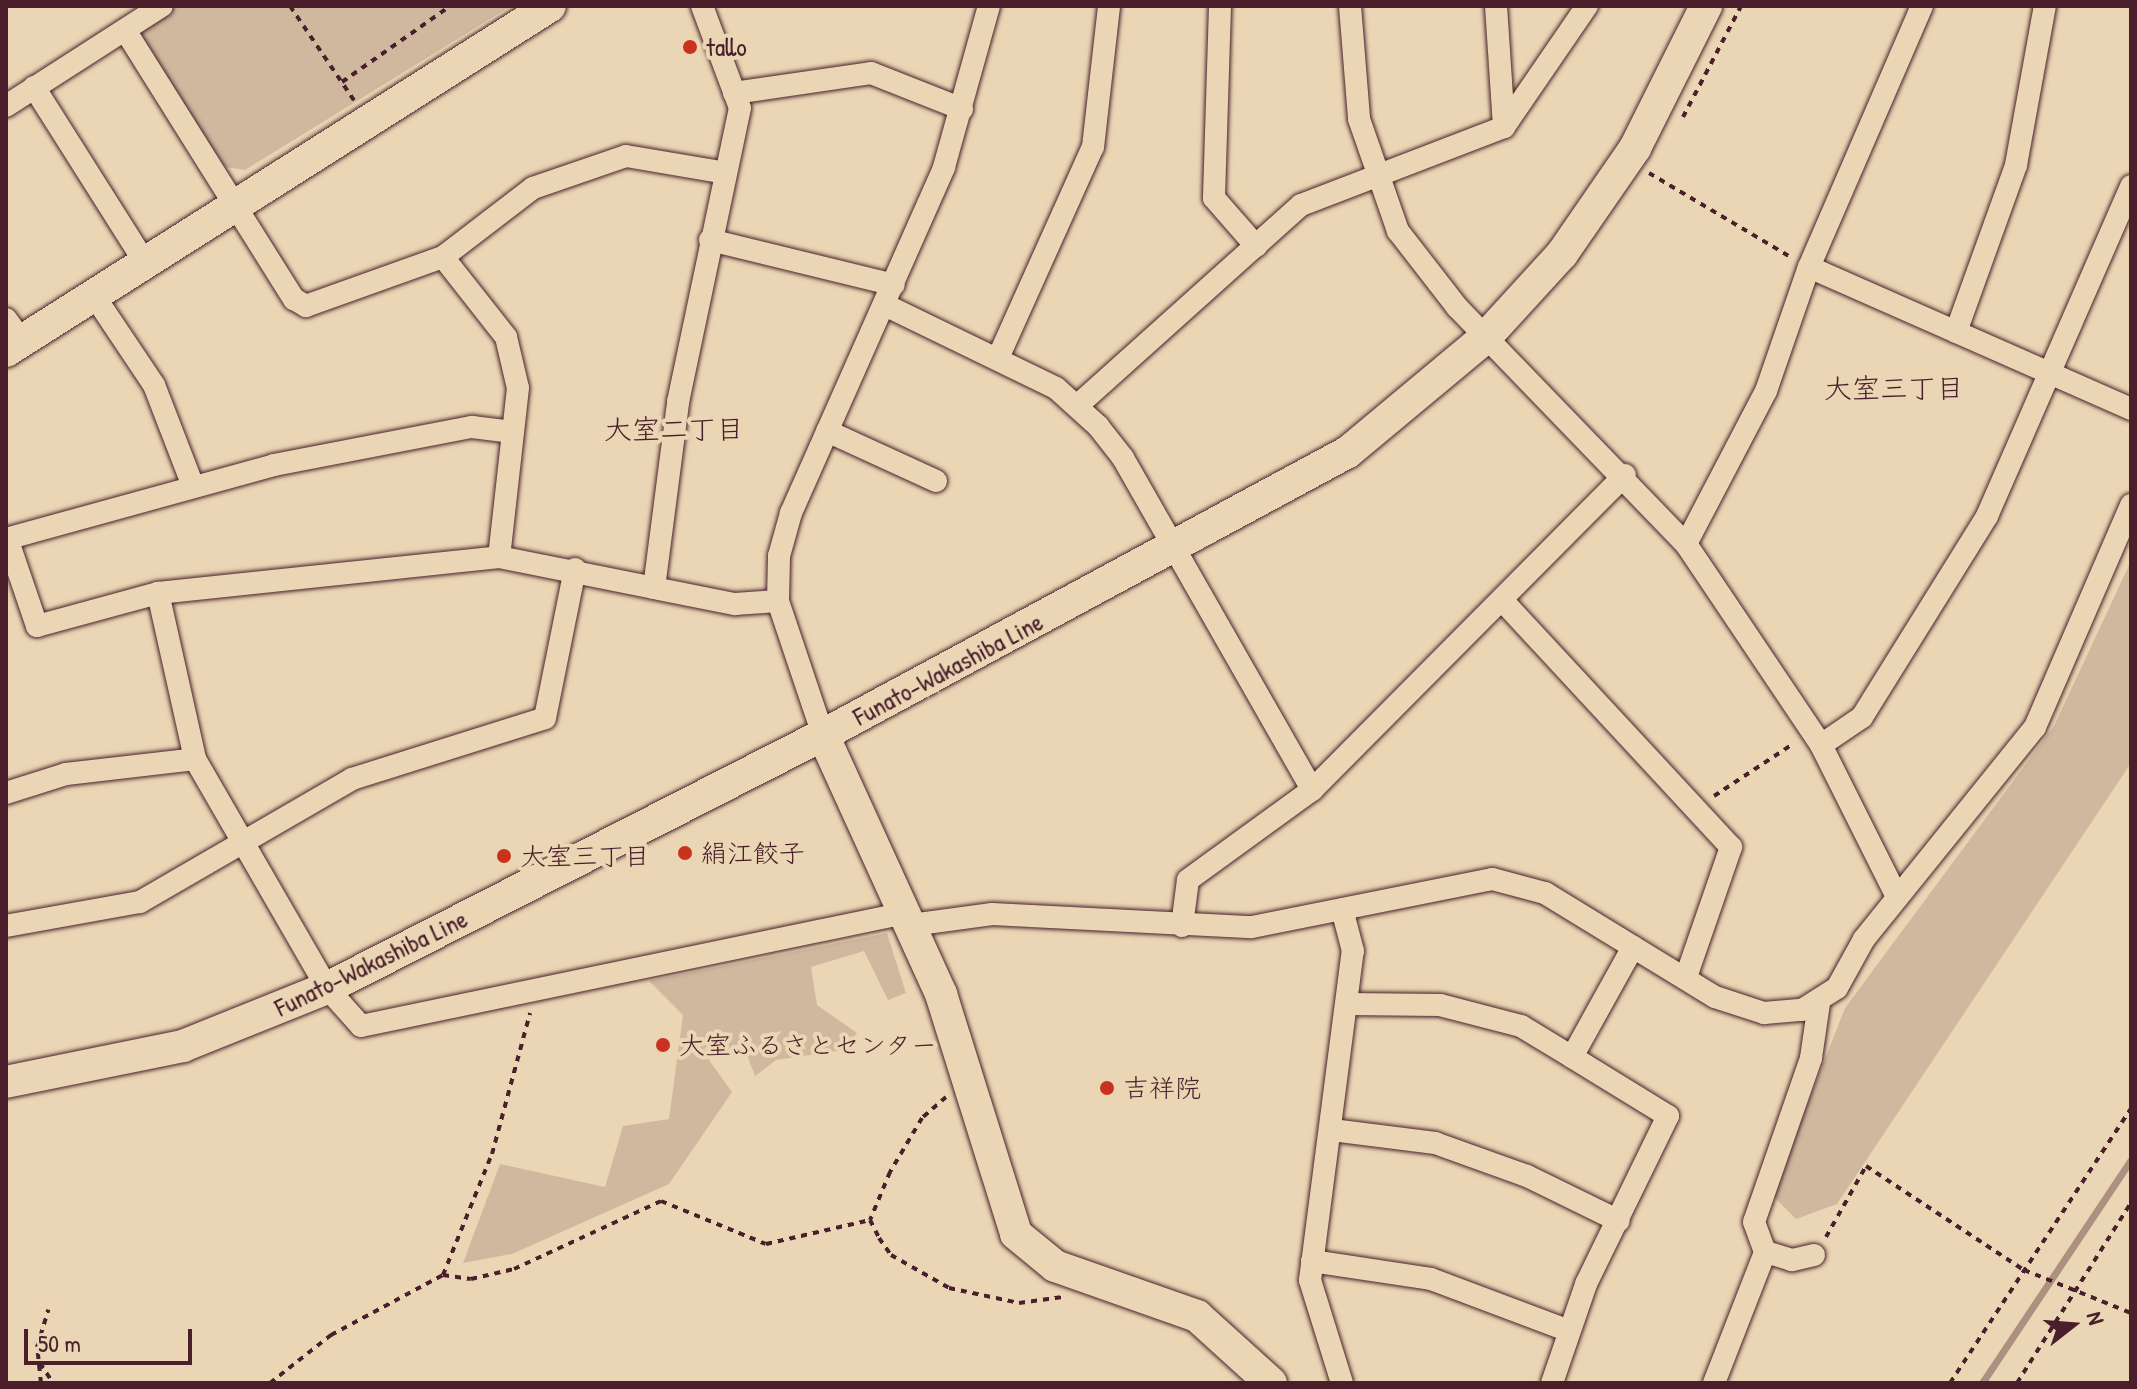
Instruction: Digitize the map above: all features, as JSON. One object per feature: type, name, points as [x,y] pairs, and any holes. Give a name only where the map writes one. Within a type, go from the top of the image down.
[{"type":"street","points":[[6,106],[162,6]]},
{"type":"street","points":[[11,337],[93,294],[550,6]]},
{"type":"street","points":[[654,588],[678,402],[740,108],[702,6]]},
{"type":"street","points":[[989,6],[962,109],[890,295],[791,513],[778,601],[823,735],[908,919],[1016,1234],[1036,1256],[1083,1278],[1197,1316],[1271,1383]]},
{"type":"street","points":[[998,358],[1093,147],[1109,6]]},
{"type":"street","points":[[1220,6],[1214,198],[1256,246]]},
{"type":"street","points":[[1350,6],[1359,119],[1373,176],[1424,271],[1625,475],[1686,544],[1817,738],[1897,897]]},
{"type":"street","points":[[1496,6],[1504,127]]},
{"type":"street","points":[[1078,405],[1301,205],[1504,127],[1587,6]]},
{"type":"street","name":"Funato-Wakashiba Line","points":[[6,1082],[183,1046],[327,988],[823,735],[1174,550],[1348,452],[1487,336],[1601,202],[1706,6]]},
{"type":"street","points":[[1686,544],[1766,391],[1809,267],[1922,6]]},
{"type":"street","points":[[1956,332],[2016,165],[2045,6]]},
{"type":"street","points":[[125,30],[235,204],[306,306],[443,257],[533,188],[626,156],[726,173]]},
{"type":"street","points":[[734,93],[871,73],[962,109]]},
{"type":"street","points":[[34,87],[144,261]]},
{"type":"street","points":[[1817,738],[1862,717],[1987,516],[2053,374],[2131,186]]},
{"type":"street","points":[[710,240],[890,295],[1078,405],[1123,458],[1312,790]]},
{"type":"street","points":[[443,257],[506,337],[518,388],[499,557]]},
{"type":"street","points":[[1809,267],[2131,409]]},
{"type":"street","points":[[93,294],[154,385],[193,486]]},
{"type":"street","points":[[513,432],[472,427],[193,486],[6,538],[37,626],[158,593],[499,557],[575,569],[735,604],[778,601]]},
{"type":"street","points":[[827,431],[936,481]]},
{"type":"street","points":[[1182,926],[1188,880],[1312,790],[1625,475]]},
{"type":"street","points":[[1714,1383],[1765,1252],[1756,1211],[1811,1058],[1819,1003],[1897,897],[2035,727],[2131,505]]},
{"type":"street","points":[[6,926],[140,902],[352,779],[545,718],[575,569]]},
{"type":"street","points":[[158,593],[195,759],[327,988],[361,1026],[372,1026],[531,985],[908,919],[992,914],[1182,926],[1287,924],[1342,909],[1492,879],[1545,893],[1715,997],[1764,1013],[1819,1003]]},
{"type":"street","points":[[1502,600],[1731,847],[1686,977]]},
{"type":"street","points":[[6,793],[66,774],[195,759]]},
{"type":"street","points":[[1342,909],[1353,951],[1310,1280],[1342,1383]]},
{"type":"street","points":[[1572,1057],[1633,947]]},
{"type":"street","points":[[1348,1004],[1440,1005],[1521,1026],[1668,1116],[1569,1331],[1552,1383]]},
{"type":"street","points":[[1332,1130],[1435,1143],[1527,1176],[1619,1221]]},
{"type":"street","points":[[1765,1252],[1792,1260],[1814,1255]]},
{"type":"street","points":[[1312,1261],[1431,1279],[1569,1331]]},
{"type":"path","points":[[290,6],[358,105]]},
{"type":"path","points":[[342,82],[450,6]]},
{"type":"path","points":[[1649,173],[1809,267]]},
{"type":"path","points":[[1695,809],[1817,738]]},
{"type":"path","points":[[443,1275],[492,1154],[532,1007],[531,985]]},
{"type":"path","points":[[870,1220],[908,1138],[965,1079]]},
{"type":"path","points":[[1950,1383],[2131,1109]]},
{"type":"path","points":[[1814,1255],[1866,1166],[2024,1270],[2131,1313]]},
{"type":"path","points":[[270,1383],[331,1335],[443,1275],[471,1279],[514,1269],[661,1201],[766,1244],[870,1220]]},
{"type":"path","points":[[2017,1383],[2131,1203]]},
{"type":"path","points":[[870,1220],[891,1255],[949,1288],[1046,1303],[1083,1278]]},
{"type":"path","points":[[41,1383],[40,1324],[48,1310]]},
{"type":"path","points":[[40,1363],[53,1383]]},
{"type":"shaded area","points":[[175,6],[511,6],[245,170],[225,167],[140,37],[144,26]]},
{"type":"shaded area","points":[[2131,561],[2131,763],[1837,1204],[1796,1219],[1772,1195],[1845,1008],[2054,726]]},
{"type":"shaded area","points":[[887,933],[906,993],[888,1000],[864,951],[811,967],[817,1005],[857,1033],[843,1050],[776,1060],[755,1076],[742,1042],[709,1060],[732,1092],[669,1184],[512,1254],[463,1263],[500,1164],[605,1187],[623,1126],[669,1119],[683,1015],[649,981]]},
{"type":"waterway","points":[[1982,1383],[2131,1160]]},
{"type":"place","name":"tallo","points":[[690,47]]},
{"type":"place","name":"絹江餃子","points":[[685,853]]},
{"type":"place","name":"大室三丁目","points":[[504,856]]},
{"type":"place","name":"大室ふるさとセンター","points":[[663,1045]]},
{"type":"place","name":"吉祥院","points":[[1107,1088]]},
{"type":"district","name":"大室三丁目","points":[[1894,388]]},
{"type":"district","name":"大室二丁目","points":[[674,429]]}]
